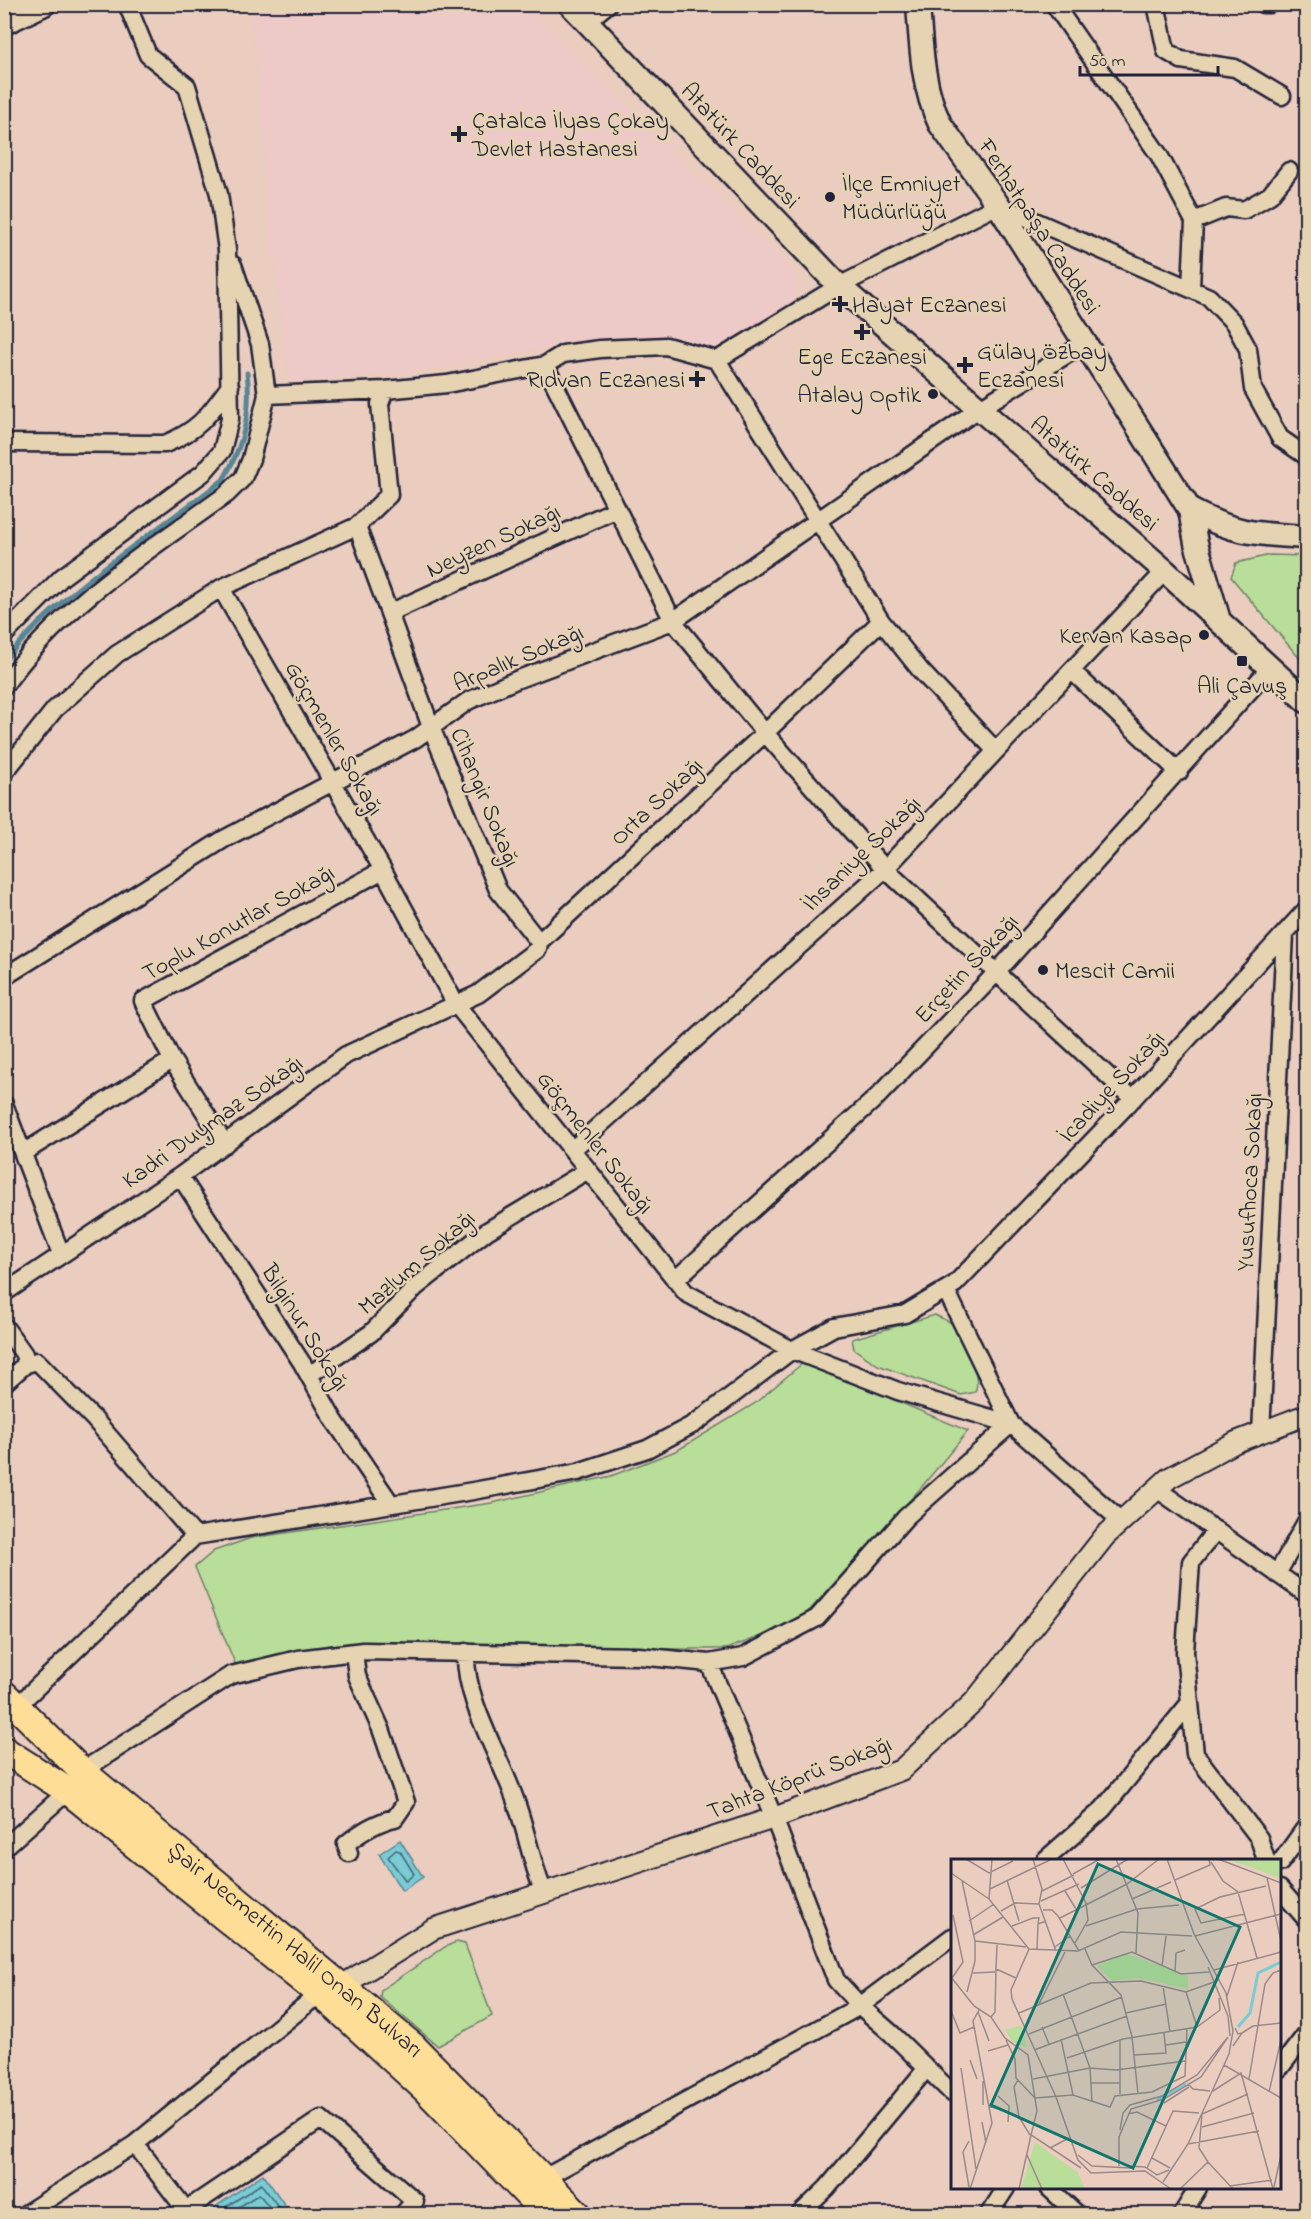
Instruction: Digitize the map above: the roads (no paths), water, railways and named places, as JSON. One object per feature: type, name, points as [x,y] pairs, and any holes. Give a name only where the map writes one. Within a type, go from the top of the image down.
[{"type":"main road","points":[[4,23],[44,4]]},
{"type":"main road","name":"Atatürk Caddesi","points":[[570,4],[840,286],[1166,572],[1306,701]]},
{"type":"main road","name":"Ferhatpaşa Caddesi","points":[[918,4],[925,75],[933,109],[940,124],[998,206],[1190,510],[1218,525],[1244,533],[1306,537]]},
{"type":"main road","points":[[1190,510],[1196,543],[1218,619]]},
{"type":"main road","name":"Şair Necmettin Halil Onan Bulvarı","points":[[10,1701],[75,1781],[426,2090],[546,2214]]},
{"type":"main road","name":"Şair Necmettin Halil Onan Bulvarı","points":[[4,1750],[75,1781],[343,1985],[413,2046],[578,2214]]},
{"type":"street","points":[[7,628],[62,577],[203,473],[222,451],[230,419],[227,250],[219,194],[187,86],[148,55],[127,4]]},
{"type":"street","points":[[586,22],[608,4]]},
{"type":"street","points":[[1054,4],[1159,155],[1194,221],[1191,288]]},
{"type":"street","points":[[1263,4],[1269,4]]},
{"type":"street","points":[[1160,5],[1166,51],[1181,60],[1235,68],[1282,96]]},
{"type":"street","points":[[1194,221],[1226,208],[1244,210],[1270,195],[1289,171]]},
{"type":"street","points":[[717,360],[840,286],[998,206],[1209,297],[1234,323],[1248,349],[1253,389],[1280,438],[1306,456]]},
{"type":"street","points":[[4,686],[24,658],[78,605],[228,494],[243,478],[267,394],[260,344],[227,250]]},
{"type":"street","name":"Arpalık Sokağı","points":[[4,977],[224,839],[415,739],[468,701],[493,689],[673,621],[980,408],[1084,344]]},
{"type":"street","points":[[267,394],[385,390],[447,384],[545,365],[563,354],[591,350],[666,346],[717,360],[881,621],[921,671],[996,751]]},
{"type":"street","points":[[545,365],[673,621],[765,733],[885,869],[1133,1098]]},
{"type":"street","points":[[4,443],[165,444],[189,434],[204,422],[230,386]]},
{"type":"street","points":[[4,773],[55,709],[117,654],[220,588],[357,526],[389,495],[380,404],[385,390]]},
{"type":"street","name":"Neyzen Sokağı","points":[[389,614],[617,509]]},
{"type":"street","name":"Cihangir Sokağı","points":[[357,526],[431,727],[498,890],[539,942]]},
{"type":"street","name":"İhsaniye Sokağı","points":[[572,1150],[885,869],[1166,572]]},
{"type":"street","name":"Göçmenler Sokağı","points":[[220,588],[383,870],[455,1003],[686,1293],[792,1350],[898,1391],[1011,1424],[1121,1521]]},
{"type":"street","name":"Orta Sokağı","points":[[455,1003],[478,994],[538,949],[539,942],[765,733],[881,621]]},
{"type":"street","name":"Erçetin Sokağı","points":[[675,1280],[878,1097],[997,972],[1179,772],[1270,667]]},
{"type":"street","points":[[1073,672],[1179,772]]},
{"type":"street","name":"Toplu Konutlar Sokağı","points":[[225,1144],[172,1060],[143,1001],[383,870]]},
{"type":"street","name":"İcadiye Sokağı","points":[[195,1536],[578,1472],[647,1449],[694,1424],[792,1350],[834,1327],[905,1314],[955,1284],[1133,1098],[1306,910]]},
{"type":"street","name":"Yusufhoca Sokağı","points":[[1261,1432],[1285,934]]},
{"type":"street","name":"Kadri Duymaz Sokağı","points":[[4,1293],[180,1176],[346,1055],[455,1003]]},
{"type":"street","points":[[23,1153],[172,1060]]},
{"type":"street","points":[[4,1104],[61,1254]]},
{"type":"street","name":"Mazlum Sokağı","points":[[309,1375],[371,1333],[416,1287],[487,1231],[588,1170]]},
{"type":"street","name":"Bilginur Sokağı","points":[[180,1176],[309,1375],[334,1420],[391,1504]]},
{"type":"street","points":[[4,1848],[75,1781],[231,1675],[298,1659],[354,1653],[466,1652],[639,1656],[709,1663],[743,1657],[817,1618],[906,1517],[1011,1424],[946,1290]]},
{"type":"street","points":[[4,1326],[24,1354],[26,1364]]},
{"type":"street","points":[[4,1383],[26,1364],[37,1361],[94,1419],[195,1536],[10,1701]]},
{"type":"street","name":"Tahta Köprü Sokağı","points":[[343,1985],[433,1929],[774,1818],[901,1770],[974,1702],[1105,1536],[1169,1478],[1227,1447],[1306,1415]]},
{"type":"street","points":[[1157,1489],[1306,1594]]},
{"type":"street","points":[[1277,1574],[1306,1522]]},
{"type":"street","points":[[1216,1530],[1191,1562],[1185,1652],[1188,1705],[1195,1754],[1259,1838],[1266,1859]]},
{"type":"street","points":[[466,1652],[466,1666],[477,1705],[518,1806],[528,1850],[544,1893]]},
{"type":"street","points":[[349,1853],[346,1844],[384,1820],[395,1818],[406,1802],[381,1729],[357,1676],[354,1653]]},
{"type":"street","points":[[709,1663],[774,1818],[836,1980],[860,2006],[951,2092]]},
{"type":"street","points":[[1046,1859],[1103,1809],[1188,1705]]},
{"type":"street","points":[[1281,1862],[1306,1827]]},
{"type":"street","points":[[1281,1890],[1306,1919]]},
{"type":"street","points":[[544,2178],[860,2006],[951,1938]]},
{"type":"street","points":[[25,2214],[135,2144],[319,1994]]},
{"type":"street","points":[[1281,2067],[1306,2034]]},
{"type":"street","points":[[800,2214],[827,2188],[927,2068]]},
{"type":"street","points":[[135,2144],[183,2212],[321,2119],[415,2201],[403,2214]]},
{"type":"street","points":[[989,2214],[1005,2189]]},
{"type":"street","points":[[1051,2189],[1077,2214]]},
{"type":"street","points":[[1182,2214],[1197,2189]]},
{"type":"water","points":[[400,1840],[423,1877],[402,1891],[379,1854]]},
{"type":"water","points":[[263,2174],[291,2214],[205,2214]]},
{"type":"waterway","points":[[4,661],[28,634],[80,587],[223,480],[241,442],[247,415],[247,373]]},
{"type":"place","name":"Çatalca İlyas Çokay Devlet Hastanesi","points":[[459,134]]},
{"type":"place","name":"İlçe Emniyet Müdürlüğü","points":[[830,197]]},
{"type":"place","name":"Hayat Eczanesi","points":[[840,304]]},
{"type":"place","name":"Ege Eczanesi","points":[[862,332]]},
{"type":"place","name":"Gülay Özbay Eczanesi","points":[[965,365]]},
{"type":"place","name":"Rıdvan Eczanesi","points":[[697,379]]},
{"type":"place","name":"Atalay Optik","points":[[933,394]]},
{"type":"place","name":"Kervan Kasap","points":[[1204,635]]},
{"type":"place","name":"Ali Çavuş","points":[[1242,661]]},
{"type":"place","name":"Mescit Camii","points":[[1043,970]]}]
